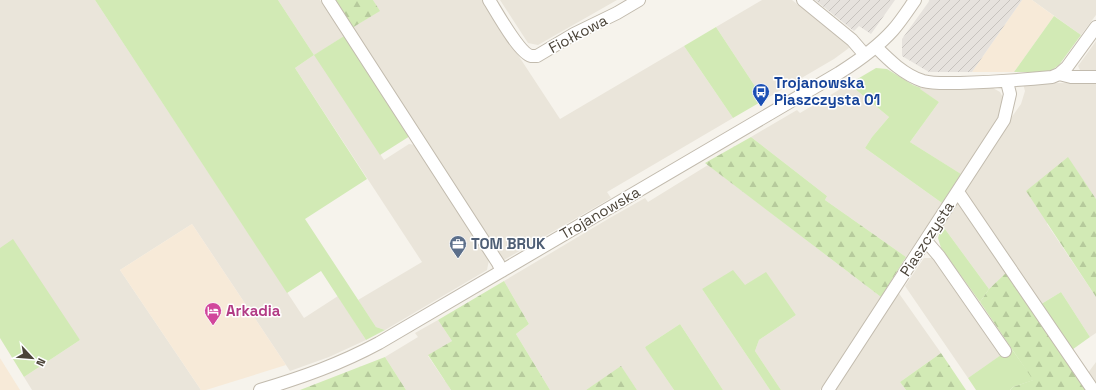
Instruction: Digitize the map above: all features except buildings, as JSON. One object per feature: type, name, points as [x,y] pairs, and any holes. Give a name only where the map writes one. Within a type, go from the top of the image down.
[{"type":"street","points":[[328,0],[498,262],[502,271]]},
{"type":"street","name":"Fiołkowa","points":[[489,0],[517,44],[526,54],[531,56],[537,56],[574,34],[617,13],[639,0]]},
{"type":"street","points":[[803,0],[852,40],[866,55]]},
{"type":"street","name":"Trojanowska","points":[[260,390],[314,373],[350,358],[379,343],[839,73],[876,47],[894,29],[915,0]]},
{"type":"street","points":[[876,47],[893,64],[923,81],[936,83],[1007,82],[1052,77],[1058,74],[1067,67],[1096,27]]},
{"type":"street","points":[[1058,74],[1071,77],[1096,77]]},
{"type":"street","name":"Piaszczysta","points":[[828,390],[1004,120],[1010,94],[1007,82]]},
{"type":"street","points":[[958,192],[1093,390]]},
{"type":"street","points":[[926,241],[939,256],[1005,351]]},
{"type":"shaded area","points":[[0,0],[95,0],[304,318],[338,296],[366,340],[329,357],[290,371],[192,224],[120,270],[201,390],[32,390],[24,377],[80,340],[0,248]]},
{"type":"shaded area","points":[[278,0],[320,0],[344,36],[315,55],[384,160],[409,144],[416,145],[489,260],[487,270],[385,330],[376,327],[358,300],[422,262],[295,68],[314,55]]},
{"type":"shaded area","points":[[373,0],[482,0],[560,119],[684,46],[733,118],[607,192],[611,198],[504,260],[352,28],[379,11]]},
{"type":"shaded area","points":[[500,0],[617,0],[538,45],[528,43]]},
{"type":"shaded area","points":[[762,0],[792,0],[848,44],[849,48],[834,59],[764,100],[716,27]]},
{"type":"shaded area","points":[[815,0],[895,0],[871,34],[859,26],[854,31]]},
{"type":"shaded area","points":[[930,0],[1022,0],[972,72],[929,72],[902,56],[902,39]]},
{"type":"shaded area","points":[[1022,0],[1032,0],[1054,16],[1014,72],[972,72]]},
{"type":"shaded area","points":[[1032,0],[1096,0],[1096,15],[1081,35]]},
{"type":"shaded area","points":[[1096,41],[1096,72],[1081,72],[1078,66]]},
{"type":"shaded area","points":[[1096,82],[1096,199],[1068,158],[1047,224],[1096,297],[1096,333],[1090,337],[1061,292],[1038,306],[962,193],[996,139],[1021,104],[1025,91],[1023,84]]},
{"type":"shaded area","points":[[849,84],[889,117],[865,148],[942,203],[906,257],[825,200],[827,196],[751,137],[797,110],[800,113]]},
{"type":"shaded area","points":[[930,86],[993,88],[1000,92],[1004,99],[1003,112],[964,176],[910,142],[939,102],[919,89],[931,88]]},
{"type":"shaded area","points":[[708,165],[881,297],[820,390],[781,390],[755,351],[759,340],[796,315],[790,307],[745,286],[702,289],[770,390],[723,390],[680,324],[645,347],[674,390],[637,390],[621,367],[586,390],[550,390],[516,334],[529,324],[504,281],[645,198],[648,202]]},
{"type":"shaded area","points":[[959,198],[1008,271],[989,289],[942,225]]},
{"type":"shaded area","points":[[192,224],[286,365],[206,390],[201,390],[120,270]]},
{"type":"shaded area","points":[[924,258],[932,258],[1000,356],[968,378],[905,286]]},
{"type":"shaded area","points":[[898,292],[941,353],[900,382],[906,390],[834,390]]},
{"type":"shaded area","points":[[438,320],[452,341],[428,356],[451,390],[406,390],[385,357],[418,337],[415,333]]},
{"type":"shaded area","points":[[0,358],[20,390],[0,390]]},
{"type":"shaded area","points":[[1096,362],[1096,390],[1085,377]]},
{"type":"green space","points":[[95,0],[278,0],[314,55],[295,68],[367,179],[305,219],[376,327],[385,330],[366,340],[321,271],[287,293]]},
{"type":"green space","points":[[334,0],[373,0],[380,11],[352,28]]},
{"type":"green space","points":[[1054,16],[1081,35],[1059,65],[1049,72],[1014,72]]},
{"type":"green space","points":[[716,27],[764,100],[733,118],[684,46]]},
{"type":"green space","points":[[344,36],[410,136],[380,155],[314,55]]},
{"type":"green space","points":[[876,68],[887,69],[913,85],[921,88],[920,89],[939,102],[910,142],[961,174],[942,203],[865,148],[889,117],[849,84]]},
{"type":"green space","points":[[751,137],[827,196],[825,200],[906,257],[881,297],[705,163]]},
{"type":"green space","points":[[1068,157],[1096,199],[1096,297],[1026,191]]},
{"type":"green space","points":[[942,225],[989,289],[980,302],[941,248],[938,238]]},
{"type":"green space","points":[[13,239],[80,340],[24,377],[0,338],[0,248]]},
{"type":"green space","points":[[733,270],[745,285],[766,272],[796,315],[759,340],[755,351],[781,390],[770,390],[702,289]]},
{"type":"green space","points":[[1008,271],[1090,390],[1010,390],[1013,387],[1033,380],[980,302],[989,289]]},
{"type":"green space","points":[[504,281],[529,324],[516,334],[550,390],[451,390],[428,355],[452,341],[438,320]]},
{"type":"green space","points":[[1061,292],[1090,337],[1069,352],[1038,306]]},
{"type":"green space","points":[[680,324],[723,390],[674,390],[646,349],[645,347]]},
{"type":"green space","points":[[1011,348],[1034,380],[1013,387],[1010,390],[976,390],[968,378]]},
{"type":"green space","points":[[941,353],[966,390],[906,390],[900,382]]},
{"type":"green space","points":[[385,357],[406,390],[300,390]]},
{"type":"green space","points":[[621,366],[637,390],[586,390]]},
{"type":"place","name":"Trojanowska Piaszczysta 01","points":[[761,107]]},
{"type":"place","name":"TOM BRUK","points":[[458,259]]},
{"type":"place","name":"Arkadia","points":[[213,326]]}]
